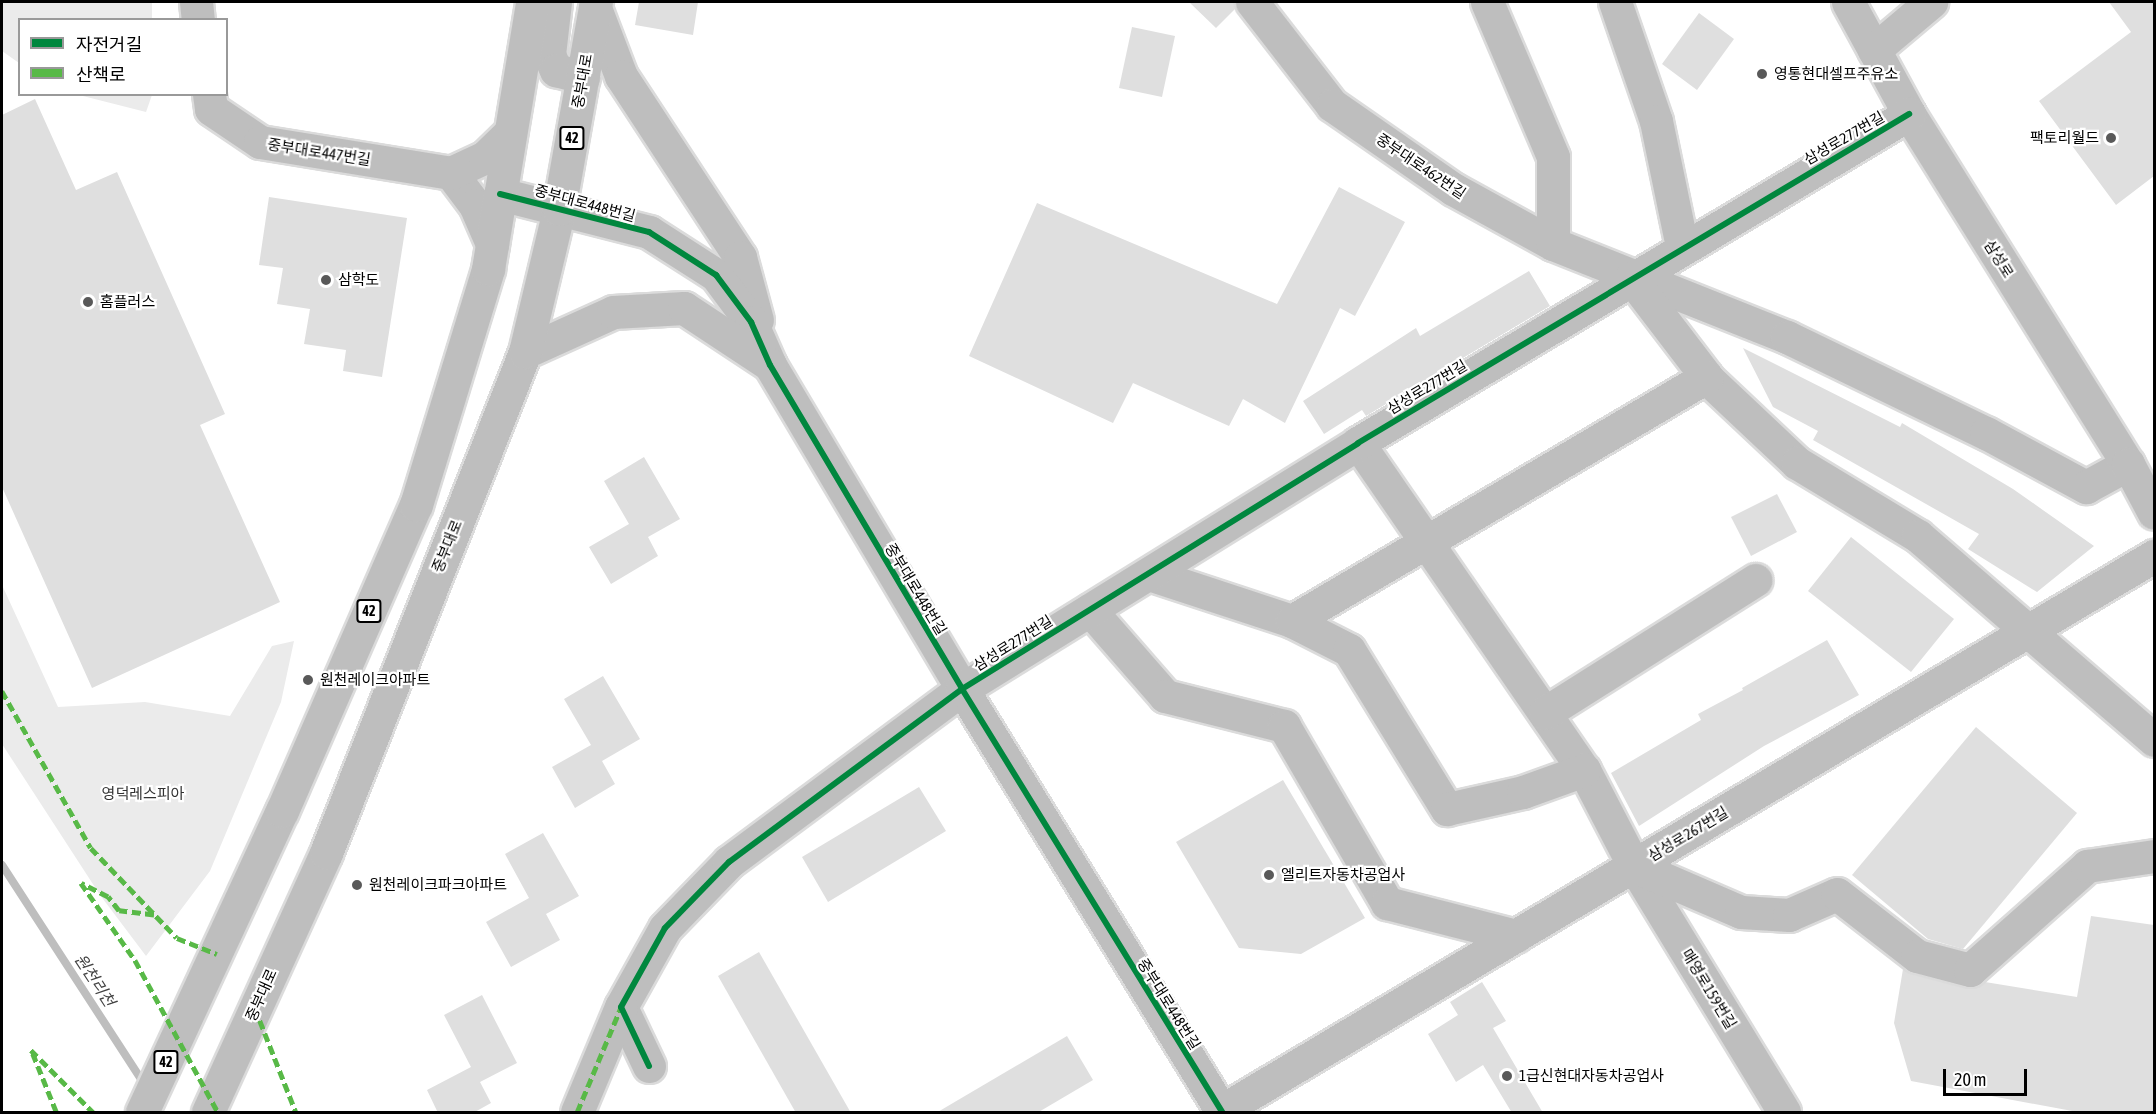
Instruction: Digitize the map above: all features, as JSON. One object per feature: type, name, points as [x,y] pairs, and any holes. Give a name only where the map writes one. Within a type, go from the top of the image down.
[{"type":"street","points":[[196,2],[198,18]]},
{"type":"street","name":"42","points":[[142,1113],[190,1011],[416,505],[492,244],[532,2]]},
{"type":"street","points":[[555,2],[549,55],[556,70],[583,77]]},
{"type":"street","name":"중부대로462번길","points":[[1252,2],[1332,105],[1453,189],[1553,244],[1631,278],[1787,337],[1986,433],[2086,487],[2140,475]]},
{"type":"street","points":[[1487,2],[1553,157],[1553,244]]},
{"type":"street","points":[[1615,2],[1656,121],[1682,246]]},
{"type":"street","name":"삼성로","points":[[1848,2],[1909,114],[2140,475],[2154,513]]},
{"type":"street","points":[[1874,50],[1931,2]]},
{"type":"street","points":[[595,5],[621,76],[740,257],[770,365]]},
{"type":"street","name":"중부대로","points":[[208,1113],[326,852],[525,352],[559,209],[595,5]]},
{"type":"street","name":"중부대로447번길","points":[[209,96],[212,109],[260,142],[451,173]]},
{"type":"street","name":"삼성로277번길","points":[[577,1113],[621,1007],[665,928],[729,862],[962,689],[1358,442],[1682,246],[1909,114]]},
{"type":"street","points":[[492,244],[474,205],[451,173],[486,157],[510,133]]},
{"type":"street","name":"중부대로448번길","points":[[500,194],[649,232],[716,275],[751,322],[770,365],[962,689],[1222,1112]]},
{"type":"street","points":[[1631,278],[1707,377],[1797,463],[1918,536],[2154,740]]},
{"type":"street","points":[[525,352],[614,312],[684,308],[770,365]]},
{"type":"street","points":[[1292,621],[1707,377]]},
{"type":"street","name":"매영로159번길","points":[[1358,442],[1428,540],[1492,641],[1584,770],[1634,866],[1784,1113]]},
{"type":"street","name":"삼성로267번길","points":[[1222,1112],[2154,555]]},
{"type":"street","points":[[1149,574],[1292,621],[1349,650],[1447,809],[1524,792],[1584,770]]},
{"type":"street","points":[[1545,714],[1755,580]]},
{"type":"street","points":[[1090,610],[1165,696],[1284,726],[1388,903],[1516,936]]},
{"type":"street","points":[[1634,866],[1741,912],[1789,915],[1837,894],[1917,956],[1970,970],[2087,866],[2154,856]]},
{"type":"street","points":[[621,1007],[649,1066]]},
{"type":"green space","points":[[2,2],[152,2],[152,18],[18,18],[18,62],[2,51]]},
{"type":"green space","points":[[83,96],[151,96],[146,112]]},
{"type":"green space","name":"영덕레스피아","points":[[2,585],[58,707],[145,702],[230,716],[272,646],[294,641],[281,702],[210,871],[146,956],[100,895],[2,744]]},
{"type":"building","points":[[639,2],[698,2],[693,35],[635,25]]},
{"type":"building","points":[[1189,2],[1234,2],[1235,9],[1216,28]]},
{"type":"building","name":"팩토리월드","points":[[2109,2],[2154,2],[2154,176],[2116,205],[2039,101],[2131,32]]},
{"type":"building","points":[[1699,13],[1734,39],[1697,90],[1662,64]]},
{"type":"building","points":[[1132,27],[1175,36],[1162,97],[1119,88]]},
{"type":"building","name":"홈플러스","points":[[35,99],[76,190],[117,172],[225,414],[200,425],[280,602],[92,688],[2,487],[2,115]]},
{"type":"building","points":[[1339,187],[1405,222],[1355,316],[1340,308],[1285,423],[1243,399],[1229,426],[1133,383],[1113,423],[969,356],[1037,203],[1277,304]]},
{"type":"building","points":[[269,197],[407,218],[382,377],[343,371],[346,350],[304,344],[310,309],[277,304],[283,268],[259,265]]},
{"type":"building","points":[[1529,271],[1550,306],[1366,416],[1362,410],[1324,434],[1303,401],[1416,328],[1420,336]]},
{"type":"building","points":[[1743,348],[1900,427],[1902,423],[2013,489],[2094,546],[2037,592],[1968,549],[1979,534],[1813,440],[1818,431],[1773,407]]},
{"type":"building","points":[[644,457],[680,519],[648,537],[658,556],[611,584],[589,547],[629,524],[604,481]]},
{"type":"building","points":[[1777,494],[1797,532],[1751,556],[1731,517]]},
{"type":"building","points":[[1851,537],[1954,619],[1911,672],[1808,591]]},
{"type":"building","points":[[1827,640],[1859,695],[1764,746],[1639,826],[1611,773],[1701,720],[1698,714]]},
{"type":"building","points":[[603,676],[640,739],[602,761],[615,784],[575,808],[552,767],[591,745],[564,699]]},
{"type":"building","points":[[1976,727],[2077,813],[1963,949],[1928,939],[1852,875]]},
{"type":"building","points":[[1283,780],[1365,918],[1301,954],[1239,948],[1176,842]]},
{"type":"building","points":[[919,787],[946,831],[828,902],[802,857]]},
{"type":"building","points":[[543,833],[579,896],[546,914],[560,940],[511,967],[486,922],[529,898],[505,854]]},
{"type":"building","points":[[2091,916],[2154,925],[2154,1113],[2083,1113],[1911,1081],[1894,1023],[1903,969],[1965,988],[1985,982],[2077,997]]},
{"type":"building","points":[[759,952],[851,1113],[796,1113],[718,976]]},
{"type":"building","points":[[1482,982],[1506,1021],[1493,1028],[1543,1113],[1512,1113],[1483,1065],[1456,1082],[1428,1034],[1458,1015],[1450,1002]]},
{"type":"building","points":[[482,995],[517,1063],[480,1082],[491,1103],[473,1113],[438,1113],[427,1090],[471,1067],[444,1015]]},
{"type":"building","points":[[1067,1036],[1093,1080],[1037,1113],[936,1113]]},
{"type":"waterway","name":"원천리천","points":[[2,865],[145,1085]]},
{"type":"marked path","points":[[2,691],[91,848],[177,938],[217,954]]},
{"type":"marked path","points":[[154,915],[119,911],[108,897],[81,883],[135,960],[218,1112]]},
{"type":"marked path","points":[[577,1112],[621,1007]]},
{"type":"marked path","points":[[255,1008],[296,1112]]},
{"type":"marked path","points":[[56,1112],[31,1050],[93,1112]]},
{"type":"cycle path","points":[[649,1066],[621,1007],[665,928],[729,862],[962,689],[1358,443],[1909,114]]},
{"type":"cycle path","points":[[500,194],[649,232],[716,275],[751,322],[770,365],[962,689],[1222,1112]]},
{"type":"place","name":"영통현대셀프주유소","points":[[1762,74]]},
{"type":"place","name":"팩토리월드","points":[[2111,138]]},
{"type":"place","name":"삼학도","points":[[326,280]]},
{"type":"place","name":"홈플러스","points":[[88,302]]},
{"type":"place","name":"원천레이크아파트","points":[[308,680]]},
{"type":"place","name":"엘리트자동차공업사","points":[[1269,875]]},
{"type":"place","name":"원천레이크파크아파트","points":[[357,885]]},
{"type":"place","name":"1급신현대자동차공업사","points":[[1507,1076]]}]
